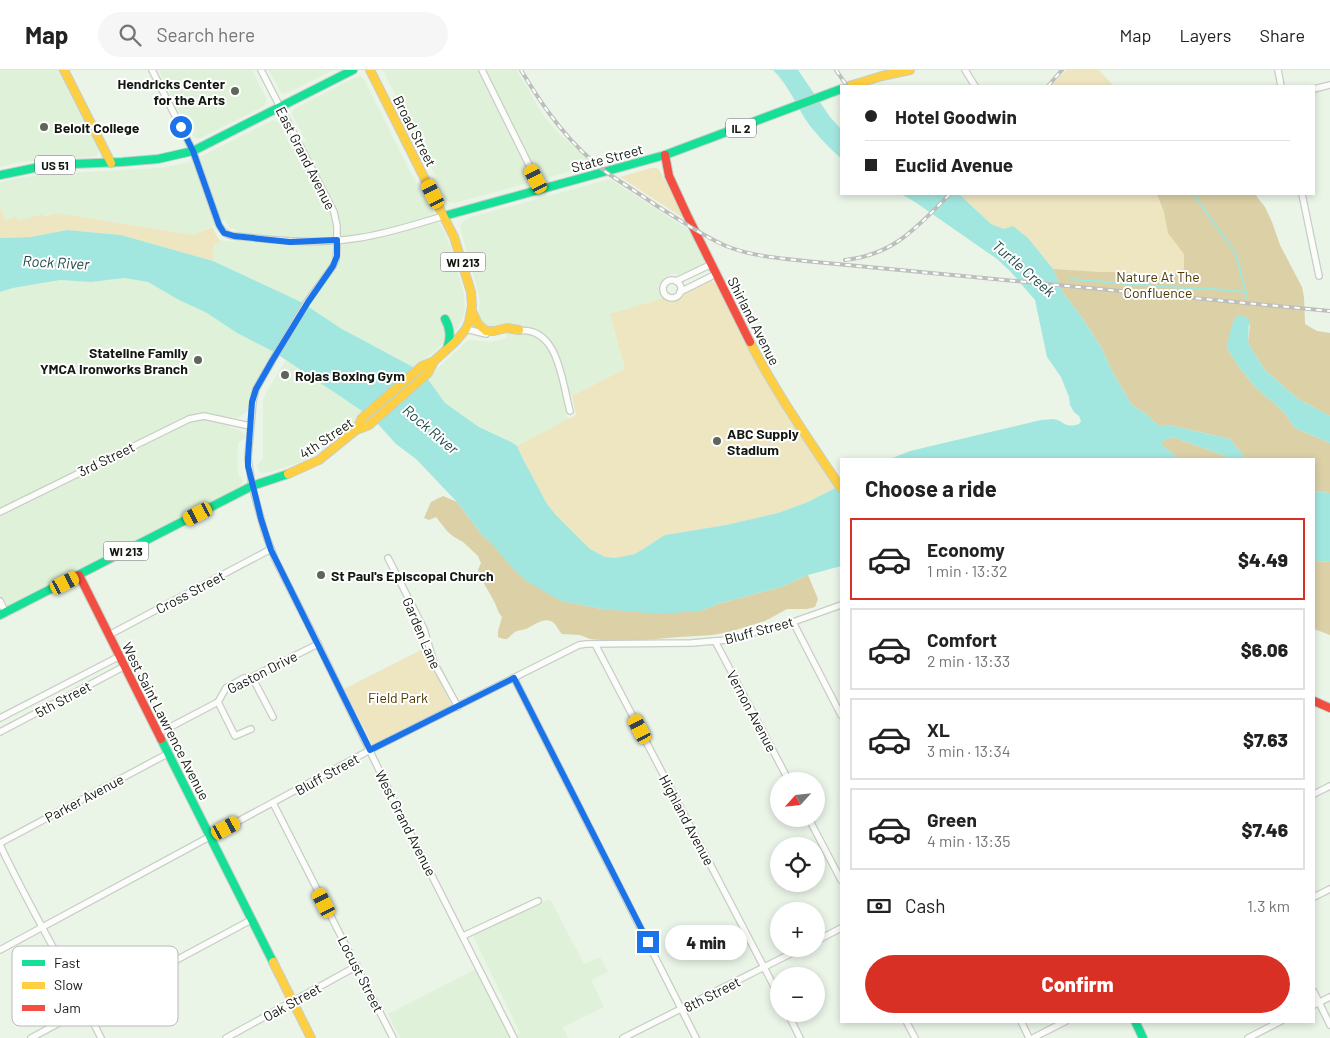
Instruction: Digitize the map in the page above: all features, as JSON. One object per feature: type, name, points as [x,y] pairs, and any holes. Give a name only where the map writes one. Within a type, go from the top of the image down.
[{"type":"main road","points":[[64,70],[111,163]]},
{"type":"main road","name":"US 51","points":[[0,175],[48,165],[142,161],[179,156],[193,151],[353,70]]},
{"type":"main road","name":"Broad Street","points":[[356,430],[362,418],[422,366],[434,361],[456,342],[470,322],[472,310],[471,292],[461,255],[444,216],[370,70]]},
{"type":"main road","points":[[852,85],[910,70]]},
{"type":"main road","name":"State Street","points":[[444,216],[665,155],[840,89]]},
{"type":"main road","name":"Shirland Avenue","points":[[665,155],[669,176],[687,215],[767,375],[840,486]]},
{"type":"main road","points":[[472,310],[476,322],[485,330],[491,332],[507,328],[523,330]]},
{"type":"main road","points":[[445,319],[451,334],[447,350]]},
{"type":"main road","name":"Broad Street","points":[[369,425],[428,373],[434,361]]},
{"type":"main road","name":"4th Street","points":[[3,614],[252,486],[307,467],[326,455],[356,430],[369,425]]},
{"type":"main road","name":"West Saint Lawrence Avenue","points":[[79,575],[311,1038]]},
{"type":"main road","points":[[1315,701],[1330,708]]},
{"type":"main road","points":[[1136,1023],[1143,1038]]},
{"type":"street","points":[[152,70],[193,151]]},
{"type":"street","name":"East Grand Avenue","points":[[261,70],[334,212],[337,256],[333,266],[308,302]]},
{"type":"street","points":[[482,70],[541,189]]},
{"type":"street","points":[[965,70],[974,85]]},
{"type":"street","points":[[1278,70],[1281,85]]},
{"type":"street","points":[[1315,89],[1330,85]]},
{"type":"street","name":"State Street","points":[[193,151],[219,225],[226,234],[290,242],[349,240],[372,236],[444,216]]},
{"type":"street","points":[[1302,195],[1319,276]]},
{"type":"street","points":[[712,264],[676,281],[670,280],[666,282],[663,287],[664,293],[667,297],[673,298],[680,292],[716,274]]},
{"type":"street","points":[[676,281],[680,286],[680,292]]},
{"type":"street","name":"West Grand Avenue","points":[[308,302],[256,389],[252,402],[248,458],[252,486],[265,534],[271,550],[396,806],[514,1038]]},
{"type":"street","points":[[466,329],[486,334],[523,330],[535,333],[546,340],[552,347],[558,360],[570,411]]},
{"type":"street","name":"3rd Street","points":[[0,512],[189,419],[204,416],[214,417],[250,426]]},
{"type":"street","name":"Cross Street","points":[[109,635],[271,550]]},
{"type":"street","name":"Garden Lane","points":[[388,558],[424,629],[434,663],[458,707]]},
{"type":"street","points":[[0,601],[3,614]]},
{"type":"street","name":"Bluff Street","points":[[0,950],[370,750],[579,645],[727,640],[793,622],[840,605]]},
{"type":"street","points":[[793,622],[840,712]]},
{"type":"street","name":"Vernon Avenue","points":[[715,641],[784,772]]},
{"type":"street","name":"Gaston Drive","points":[[159,734],[218,702],[226,688],[318,644]]},
{"type":"street","name":"Highland Avenue","points":[[595,644],[770,979]]},
{"type":"street","name":"5th Street","points":[[0,718],[120,656]]},
{"type":"street","name":"5th Street","points":[[0,732],[126,666]]},
{"type":"street","points":[[252,677],[273,717]]},
{"type":"street","points":[[514,678],[696,1038]]},
{"type":"street","points":[[218,702],[235,736],[251,729]]},
{"type":"street","name":"Parker Avenue","points":[[0,844],[169,753]]},
{"type":"street","points":[[1315,794],[1330,786]]},
{"type":"street","name":"Locust Street","points":[[273,803],[393,1038]]},
{"type":"street","points":[[814,828],[840,878]]},
{"type":"street","points":[[0,844],[2,852],[53,946]]},
{"type":"street","points":[[1315,896],[1330,889]]},
{"type":"street","points":[[463,936],[538,901]]},
{"type":"street","points":[[178,960],[251,920]]},
{"type":"street","points":[[825,936],[840,929]]},
{"type":"street","name":"8th Street","points":[[623,1038],[784,957]]},
{"type":"street","name":"Oak Street","points":[[226,1038],[357,966]]},
{"type":"street","points":[[1330,997],[1316,1004],[1330,1025]]},
{"type":"street","points":[[792,1022],[800,1038]]},
{"type":"street","points":[[907,1023],[914,1038]]},
{"type":"street","points":[[1022,1023],[1029,1038]]},
{"type":"street","points":[[1033,1038],[1062,1023]]},
{"type":"street","points":[[1248,1038],[1278,1023]]},
{"type":"street","points":[[31,1038],[54,1026]]},
{"type":"street","points":[[95,1026],[101,1038]]},
{"type":"shaded area","name":"Beloit College","points":[[0,70],[59,70],[99,149],[97,155],[20,162],[0,167]]},
{"type":"shaded area","points":[[159,70],[252,70],[266,98],[266,103],[264,106],[201,138],[196,138],[184,122]]},
{"type":"shaded area","points":[[269,70],[333,70],[285,94],[280,92]]},
{"type":"shaded area","points":[[383,70],[517,70],[541,112],[556,131],[594,165],[462,201],[449,202],[445,200],[444,193]]},
{"type":"shaded area","points":[[361,76],[414,179],[445,233],[454,257],[464,295],[465,310],[457,329],[415,368],[342,329],[301,302],[213,261],[214,243],[219,244],[219,240],[234,242],[235,229],[229,228],[225,220],[193,235],[57,213],[42,217],[41,214],[18,221],[5,220],[0,207],[0,183],[12,179],[47,174],[161,168],[176,165],[189,162],[273,120],[279,123],[292,149],[306,141],[293,116],[294,109]]},
{"type":"shaded area","points":[[610,179],[690,231],[704,259],[704,263],[681,275],[672,274],[664,278],[659,286],[663,297],[661,299],[610,315],[625,369],[572,396],[563,398],[568,420],[517,446],[479,427],[445,403],[427,378],[467,341],[490,342],[507,338],[504,326],[494,329],[483,327],[478,317],[480,303],[477,288],[460,227],[462,222],[468,218]]},
{"type":"shaded area","points":[[124,278],[148,282],[179,300],[207,313],[237,333],[274,352],[253,390],[247,412],[237,418],[231,417],[230,428],[242,431],[245,435],[245,438],[238,443],[237,468],[239,477],[242,477],[242,483],[237,488],[0,610],[0,292],[60,280],[91,282]]},
{"type":"shaded area","points":[[286,360],[364,413],[320,451],[304,461],[271,472],[261,473],[256,466],[263,459],[263,401]]},
{"type":"shaded area","points":[[550,899],[584,964],[600,957],[608,972],[591,980],[604,1007],[563,1027],[568,1038],[400,1038],[388,1014],[476,969],[509,1037],[520,1033],[473,936]]},
{"type":"green space","points":[[1066,70],[1099,70],[1112,85],[1052,85]]},
{"type":"green space","points":[[657,168],[660,171],[685,219],[620,177]]},
{"type":"green space","name":"Nature At The Confluence","points":[[960,195],[1193,195],[1217,436],[1004,229],[991,224]]},
{"type":"green space","points":[[1157,195],[1256,195],[1265,207],[1280,245],[1302,287],[1305,324],[1317,331],[1330,333],[1330,416],[1298,399],[1265,370],[1248,342],[1250,324],[1227,348],[1255,387],[1283,411],[1295,428],[1330,443],[1330,493],[1315,491],[1315,458],[1245,458],[1230,439],[1169,425],[1158,425],[1132,405],[1113,373],[1101,347],[1063,293],[1053,269],[1169,276],[1184,269],[1184,254],[1168,233],[1164,212]]},
{"type":"green space","points":[[0,207],[5,220],[16,216],[18,221],[42,214],[43,217],[57,213],[193,235],[212,227],[219,240],[219,244],[214,243],[213,261],[121,235],[67,230],[31,237],[0,238]]},
{"type":"green space","points":[[711,280],[717,285],[769,385],[837,487],[808,502],[778,513],[726,525],[665,535],[635,554],[615,559],[605,557],[590,549],[547,504],[517,446],[576,415],[572,396],[625,369],[610,314],[663,297],[668,301],[676,301],[688,290]]},
{"type":"green space","points":[[1173,437],[1229,458],[1178,458],[1162,445],[1162,441]]},
{"type":"green space","points":[[443,496],[457,502],[482,535],[562,601],[602,609],[700,611],[721,603],[781,587],[808,575],[818,599],[815,607],[787,609],[765,621],[712,635],[644,640],[612,641],[590,639],[580,635],[562,634],[552,621],[548,620],[516,631],[506,639],[498,637],[502,617],[478,570],[481,563],[478,556],[447,531],[436,517],[429,520],[424,518],[431,502]]},
{"type":"green space","points":[[1315,561],[1330,562],[1330,635],[1315,629]]},
{"type":"green space","name":"Field Park","points":[[427,647],[430,661],[452,706],[373,746],[344,689]]},
{"type":"water","points":[[773,70],[798,70],[830,117],[840,128],[840,157],[811,127]]},
{"type":"water","name":"Turtle Creek","points":[[903,195],[960,195],[991,224],[1004,229],[1013,226],[1028,238],[1053,269],[1063,293],[1101,347],[1113,373],[1132,405],[1158,425],[1169,425],[1230,439],[1245,458],[1229,458],[1173,437],[1163,441],[1162,445],[1178,458],[892,458],[910,451],[1041,420],[1054,419],[1070,426],[1079,424],[1081,421],[1070,405],[1061,377],[1047,357],[1035,300],[997,259]]},
{"type":"water","name":"Rock River","points":[[67,230],[121,235],[213,261],[301,302],[342,329],[415,368],[427,378],[445,403],[479,427],[517,446],[547,504],[590,549],[605,557],[615,558],[635,554],[665,535],[726,525],[778,513],[808,502],[840,486],[840,566],[808,575],[781,587],[721,603],[700,611],[658,614],[602,609],[561,601],[526,581],[514,570],[482,535],[457,502],[416,459],[396,444],[377,423],[274,352],[237,333],[207,313],[179,300],[148,282],[124,278],[91,282],[60,280],[0,292],[0,238],[31,237]]},
{"type":"water","points":[[1240,315],[1249,319],[1248,342],[1265,370],[1298,399],[1330,416],[1330,443],[1295,428],[1283,411],[1255,387],[1239,367],[1227,348],[1234,319]]},
{"type":"water","points":[[1315,491],[1330,493],[1330,562],[1315,561]]},
{"type":"waterway","points":[[1194,195],[1236,254],[1247,298]]},
{"type":"waterway","points":[[1070,279],[1245,292]]},
{"type":"railway","points":[[521,70],[559,126],[581,150],[606,172],[657,206],[717,242],[745,252],[805,261],[1330,311]]},
{"type":"railway","points":[[836,70],[846,85]]},
{"type":"railway","points":[[1049,85],[1062,70]]},
{"type":"railway","points":[[845,260],[877,252],[904,238],[949,195]]},
{"type":"traffic: fast","points":[[0,175],[49,165],[158,159],[193,151],[353,70]]},
{"type":"traffic: fast","points":[[444,216],[665,155],[840,89]]},
{"type":"traffic: fast","points":[[445,319],[450,334],[447,349]]},
{"type":"traffic: fast","points":[[0,615],[252,486],[288,474]]},
{"type":"traffic: fast","points":[[161,739],[273,962]]},
{"type":"traffic: fast","points":[[1136,1023],[1143,1038]]},
{"type":"traffic: slow","points":[[64,70],[111,163]]},
{"type":"traffic: slow","points":[[356,430],[362,418],[422,366],[434,361],[455,342],[466,329],[472,306],[471,292],[454,237],[370,70]]},
{"type":"traffic: slow","points":[[852,85],[910,70]]},
{"type":"traffic: slow","points":[[472,311],[478,324],[486,331],[507,328],[519,330]]},
{"type":"traffic: slow","points":[[750,342],[782,398],[840,486]]},
{"type":"traffic: slow","points":[[288,474],[319,460],[356,430],[369,425],[428,373],[434,361]]},
{"type":"traffic: slow","points":[[273,962],[311,1038]]},
{"type":"traffic: jam","points":[[665,155],[669,176],[750,342]]},
{"type":"traffic: jam","points":[[79,575],[161,739]]},
{"type":"traffic: jam","points":[[1315,701],[1330,708]]},
{"type":"place","name":"Hendricks Center for the Arts","points":[[235,91]]},
{"type":"place","name":"Beloit College","points":[[44,127]]},
{"type":"place","name":"Stateline Family YMCA Ironworks Branch","points":[[198,360]]},
{"type":"place","name":"Rojas Boxing Gym","points":[[285,375]]},
{"type":"place","name":"ABC Supply Stadium","points":[[717,441]]},
{"type":"place","name":"St Paul's Episcopal Church","points":[[321,575]]},
{"type":"route","points":[[181,127],[193,151],[219,225],[224,233],[234,236],[290,242],[337,240],[337,256],[333,266],[308,302],[256,389],[252,402],[248,466],[265,534],[271,550],[370,750],[514,678],[648,942]]}]
